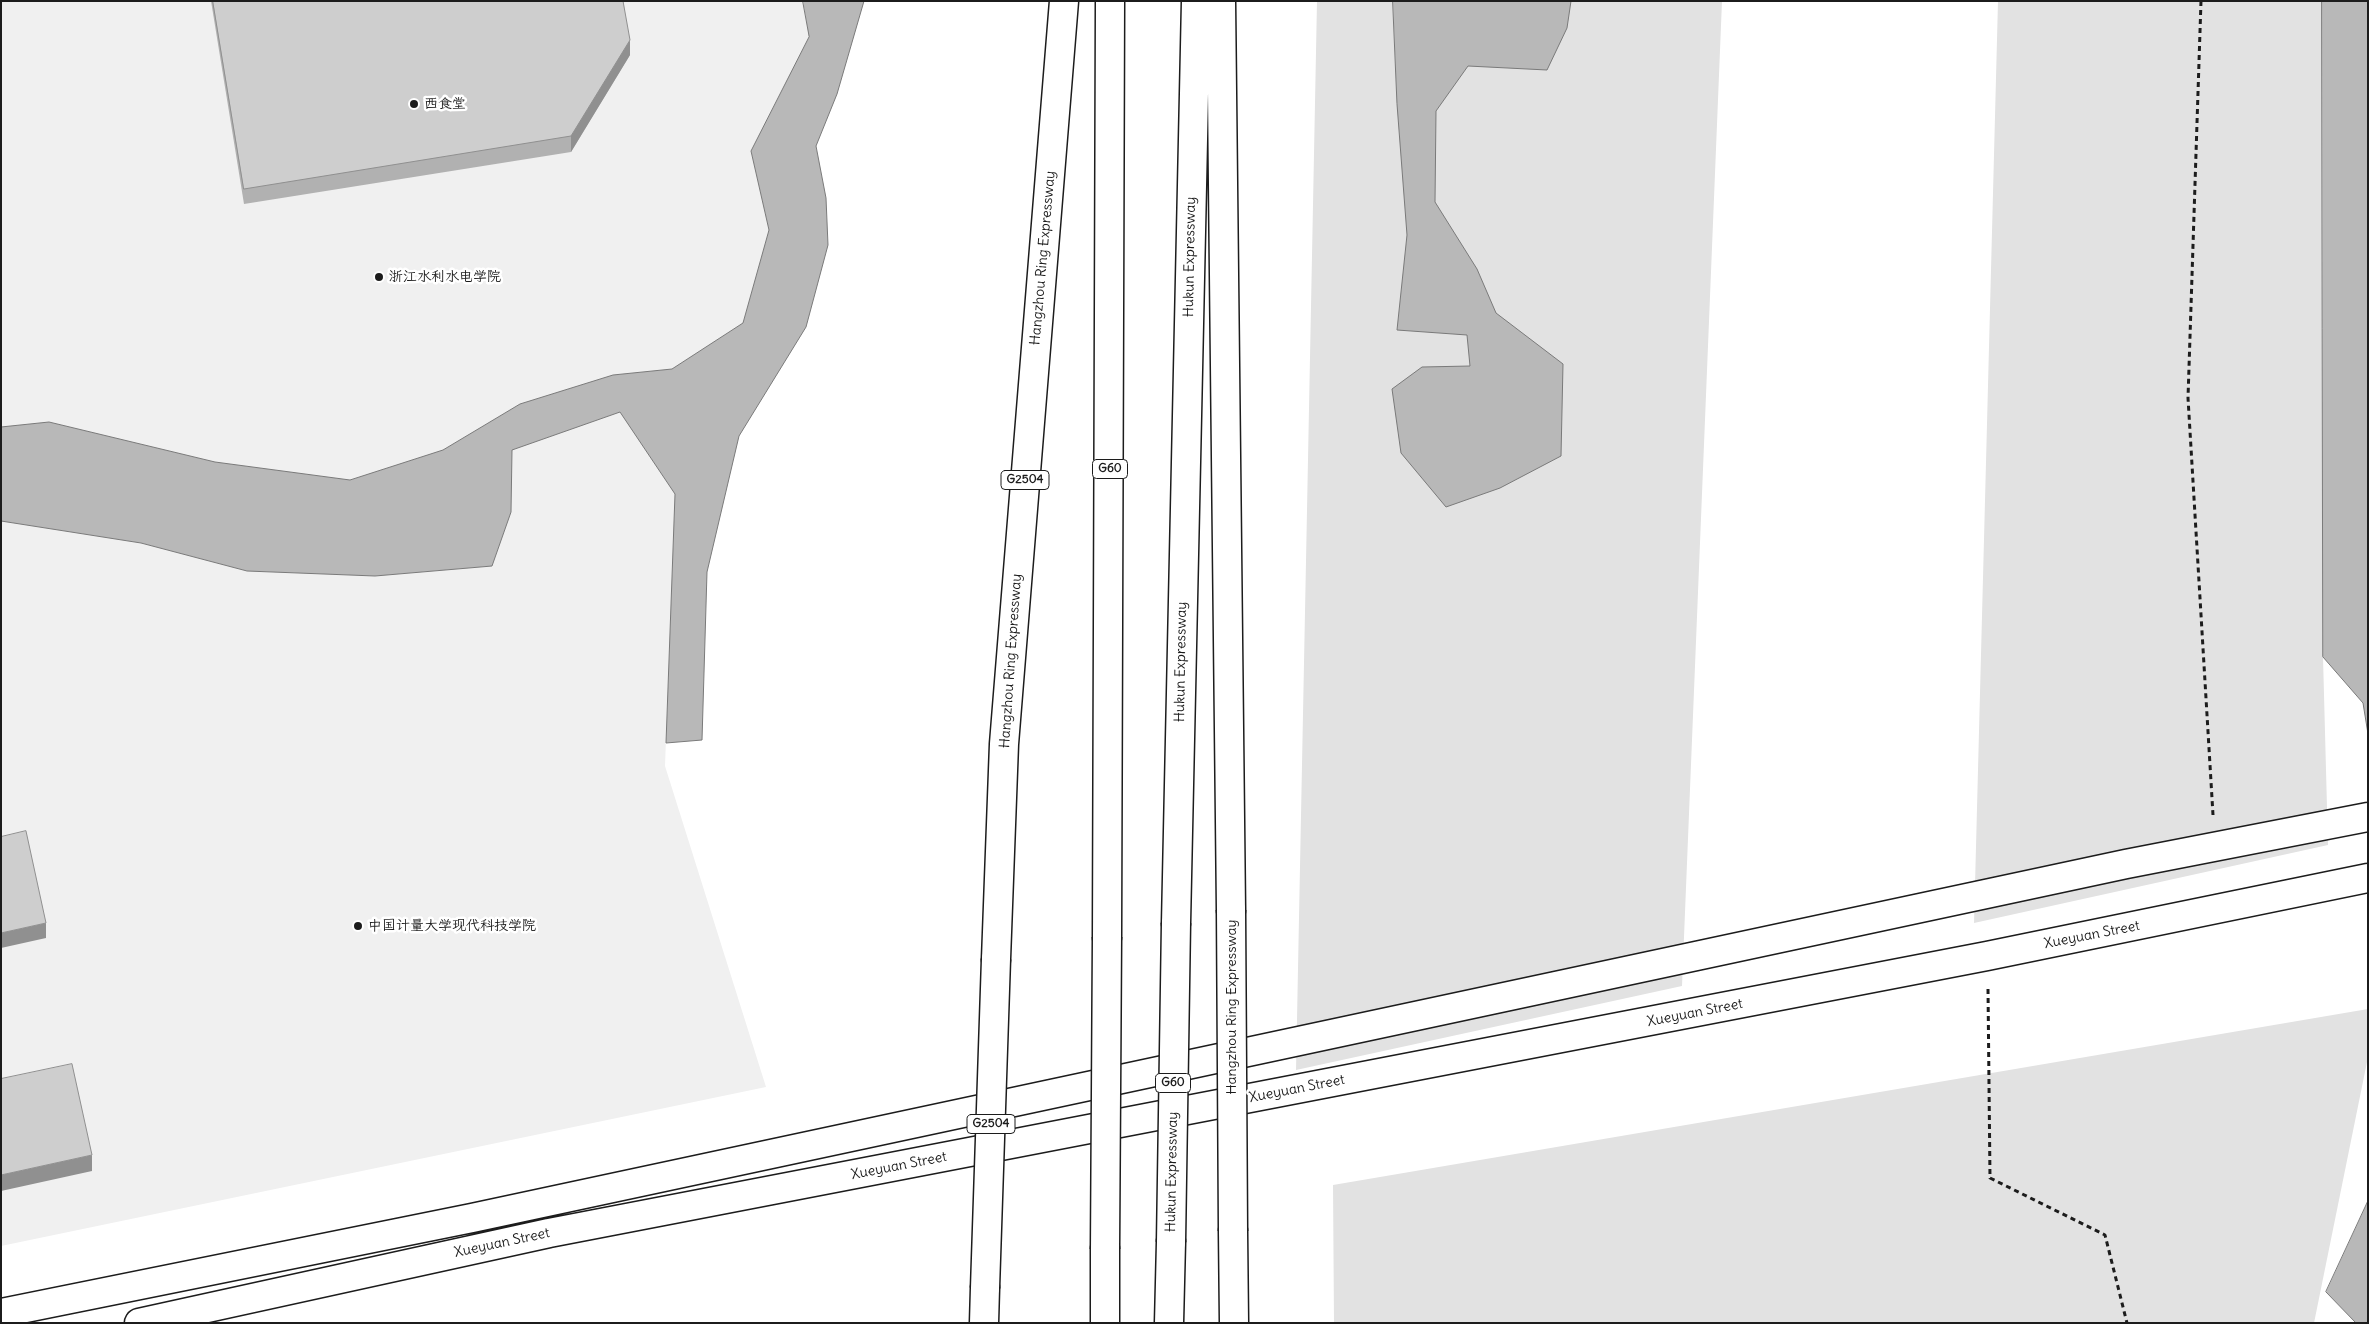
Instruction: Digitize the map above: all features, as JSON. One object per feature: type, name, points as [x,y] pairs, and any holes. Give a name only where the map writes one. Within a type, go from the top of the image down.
[{"type":"main road","name":"Hangzhou Ring Expressway","points":[[984,1323],[1004,744],[1064,1]]},
{"type":"main road","name":"G60","points":[[1105,1323],[1108,937],[1110,1]]},
{"type":"main road","name":"Hukun Expressway","points":[[1169,1323],[1196,1]]},
{"type":"main road","name":"Hangzhou Ring Expressway","points":[[1221,1],[1234,1323]]},
{"type":"main road","points":[[1,1313],[472,1218],[2106,868],[2368,817]]},
{"type":"main road","name":"Xueyuan Street","points":[[140,1323],[549,1233],[1987,956],[2322,889],[2368,878]]},
{"type":"path","points":[[2201,1],[2188,398],[2213,819],[2219,846]]},
{"type":"path","points":[[1987,956],[1990,1178],[2105,1235],[2127,1323]]},
{"type":"shaded area","name":"浙江水利水电学院","points":[[1,1],[803,1],[809,37],[751,151],[769,230],[743,323],[672,369],[613,375],[520,404],[443,450],[350,480],[215,462],[49,422],[1,427]]},
{"type":"shaded area","points":[[803,1],[864,1],[837,94],[816,146],[826,198],[828,245],[806,327],[739,436],[707,572],[702,740],[666,743],[675,494],[620,412],[512,450],[511,512],[492,566],[375,576],[247,571],[141,543],[1,521],[1,427],[49,422],[215,462],[350,480],[443,450],[520,404],[613,375],[672,369],[743,323],[769,230],[751,151],[809,37]]},
{"type":"shaded area","points":[[1317,1],[1722,1],[1682,986],[1296,1070]]},
{"type":"shaded area","points":[[1393,1],[1571,1],[1567,28],[1547,70],[1468,66],[1436,111],[1435,202],[1477,269],[1496,313],[1563,364],[1561,456],[1500,488],[1446,507],[1401,453],[1392,389],[1422,367],[1470,366],[1467,335],[1397,330],[1407,235],[1397,104]]},
{"type":"shaded area","points":[[1998,1],[2322,1],[2323,657],[2328,845],[1974,923]]},
{"type":"shaded area","points":[[2322,1],[2368,1],[2368,734],[2363,703],[2323,657]]},
{"type":"shaded area","name":"中国计量大学现代科技学院","points":[[620,412],[675,494],[665,766],[766,1087],[1,1246],[1,521],[141,543],[247,571],[375,576],[492,566],[511,512],[512,450]]},
{"type":"shaded area","points":[[2368,1009],[2368,1057],[2314,1323],[1334,1323],[1333,1185]]},
{"type":"shaded area","points":[[2368,1201],[2368,1323],[2356,1323],[2326,1292]]},
{"type":"building","name":"西食堂","points":[[213,1],[623,1],[630,40],[571,136],[244,189]]},
{"type":"building","points":[[26,831],[46,923],[1,933],[1,837]]},
{"type":"building","points":[[72,1064],[92,1155],[1,1175],[1,1079]]},
{"type":"place","name":"西食堂","points":[[414,104]]},
{"type":"place","name":"浙江水利水电学院","points":[[379,277]]},
{"type":"place","name":"中国计量大学现代科技学院","points":[[358,926]]}]
